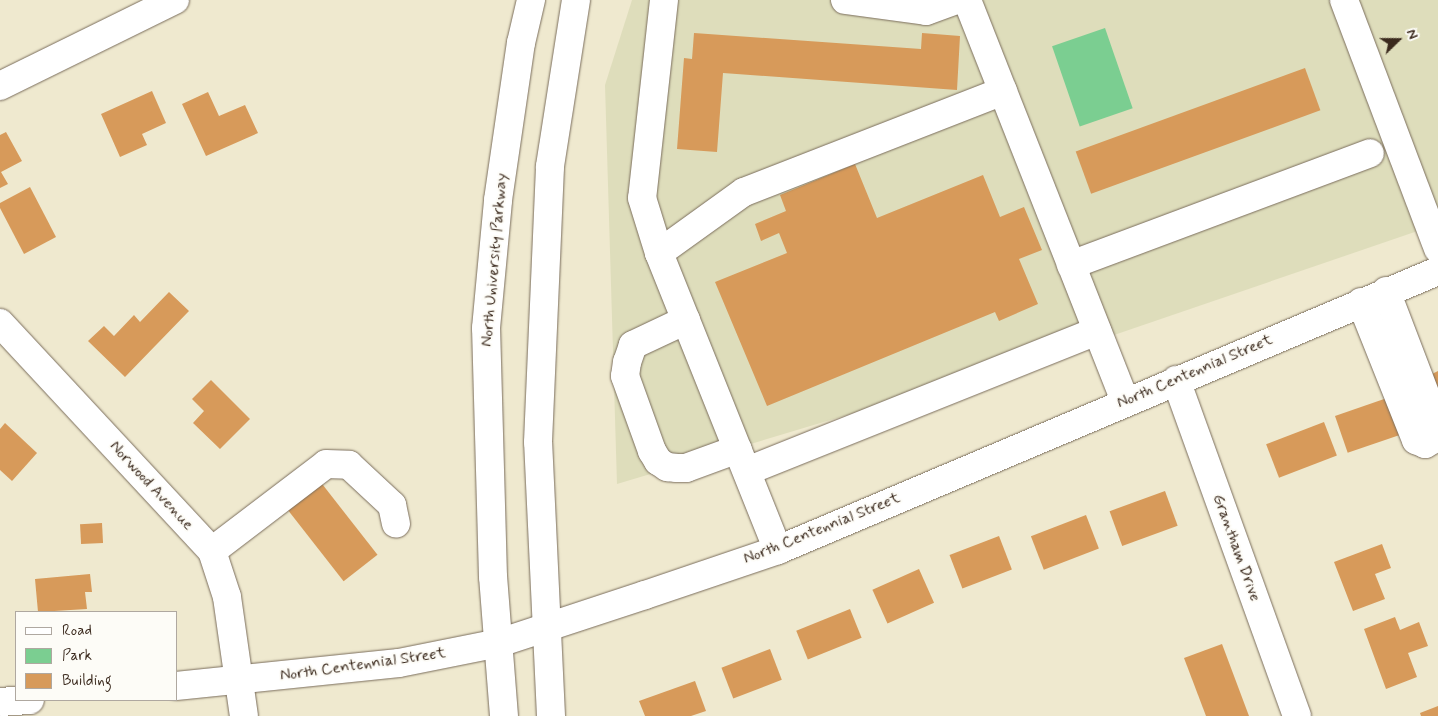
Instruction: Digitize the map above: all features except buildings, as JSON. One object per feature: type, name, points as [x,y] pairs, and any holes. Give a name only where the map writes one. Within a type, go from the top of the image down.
[{"type":"main road","points":[[0,86],[175,0]]},
{"type":"main road","name":"North University Parkway","points":[[504,716],[493,576],[486,328],[498,200],[521,43],[531,0]]},
{"type":"main road","points":[[551,716],[538,442],[550,166],[576,0]]},
{"type":"main road","points":[[664,0],[642,198],[659,253],[778,550]]},
{"type":"main road","points":[[845,0],[926,11],[956,0]]},
{"type":"main road","points":[[967,0],[1125,402]]},
{"type":"main road","points":[[1344,0],[1438,249]]},
{"type":"main road","points":[[659,253],[744,192],[1003,91]]},
{"type":"main road","points":[[1071,265],[1370,153]]},
{"type":"main road","name":"North Centennial Street","points":[[178,686],[399,664],[499,643],[548,627],[778,550],[1386,291],[1438,271]]},
{"type":"main road","points":[[1386,291],[1438,427]]},
{"type":"main road","points":[[1361,302],[1416,440],[1425,444],[1436,438],[1438,433]]},
{"type":"main road","points":[[686,320],[633,346],[627,362],[625,376],[652,451],[658,461],[667,467],[677,468],[743,460],[1097,331]]},
{"type":"main road","name":"Norwood Avenue","points":[[0,323],[212,551],[227,597],[244,716]]},
{"type":"main road","name":"Grantham Drive","points":[[1176,380],[1297,716]]},
{"type":"main road","points":[[212,551],[326,464],[349,465],[392,505],[396,524]]},
{"type":"shaded area","points":[[632,0],[1438,0],[1438,224],[1117,334],[617,484],[605,85]]},
{"type":"green space","points":[[1105,28],[1133,108],[1080,127],[1052,46]]}]
